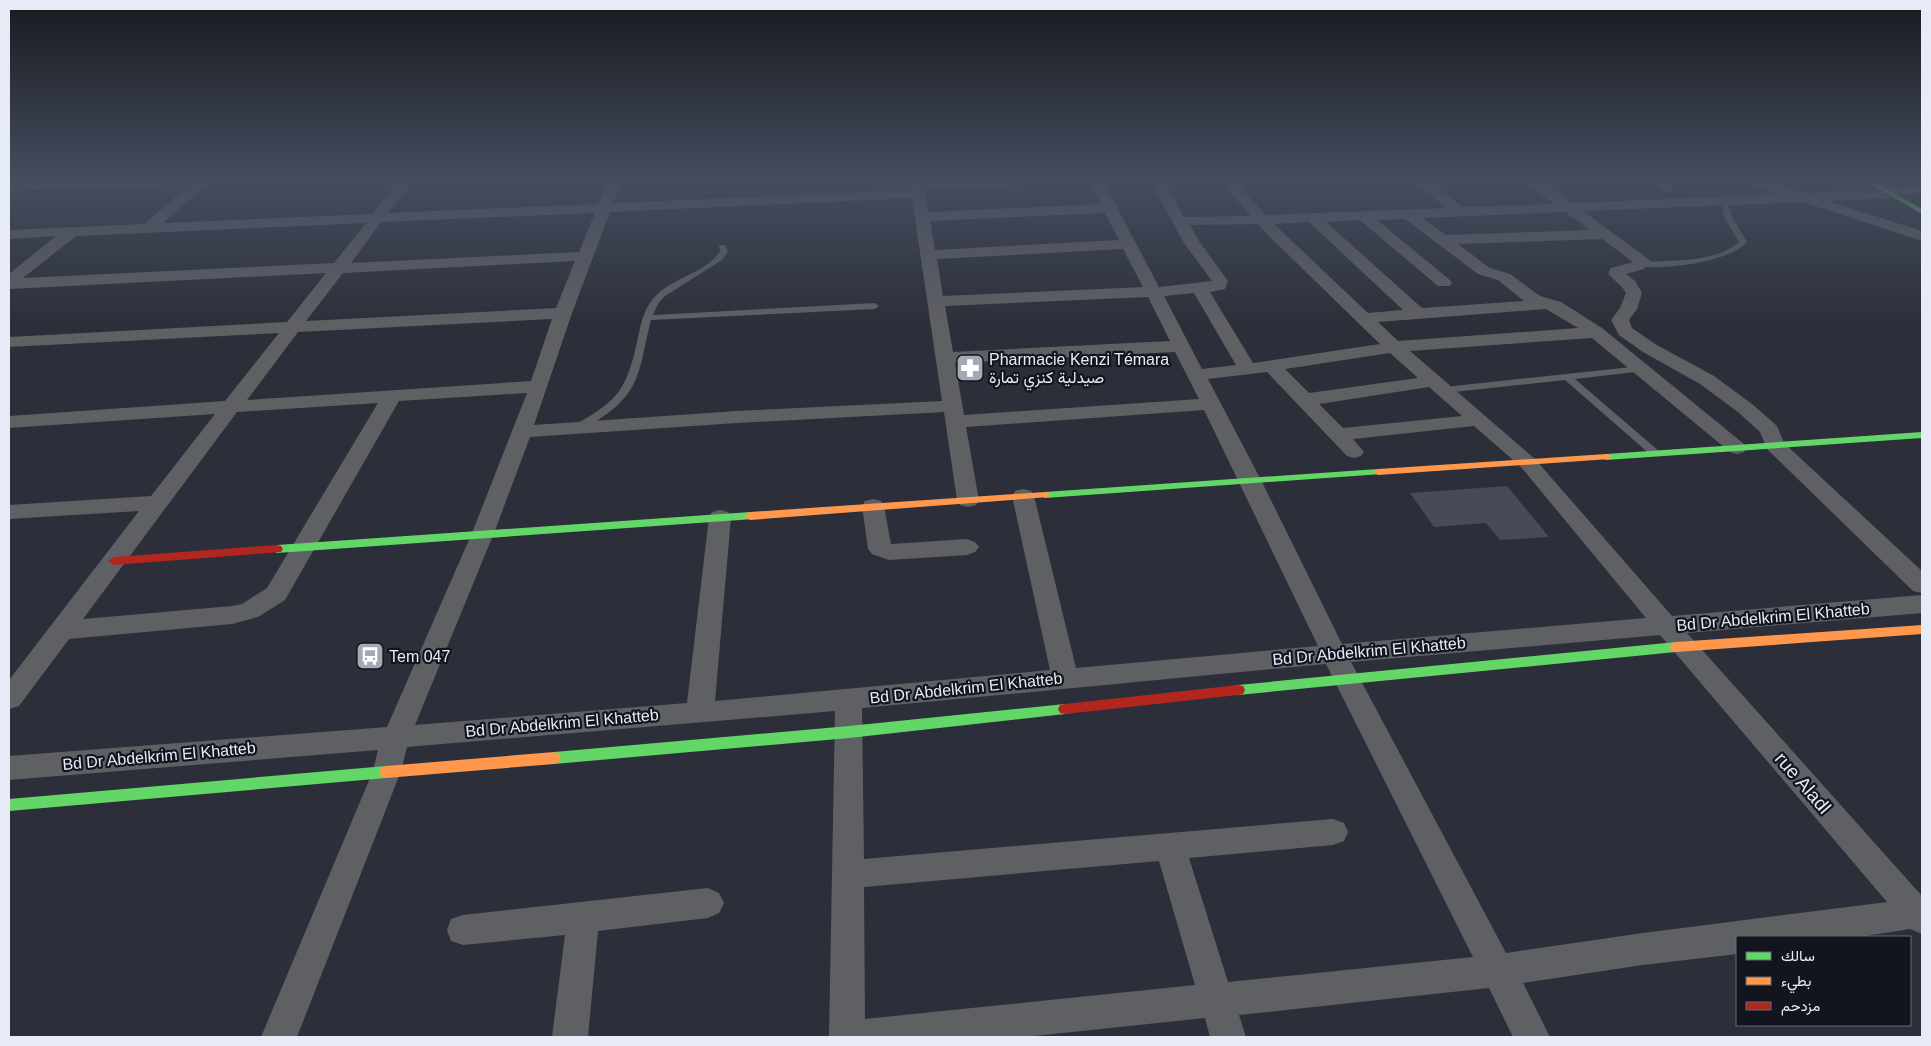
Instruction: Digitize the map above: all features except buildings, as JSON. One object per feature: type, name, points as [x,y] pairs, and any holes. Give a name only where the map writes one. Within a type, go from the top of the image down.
[{"type":"street","points":[[9,234],[152,228]]},
{"type":"street","points":[[9,699],[157,502],[369,228]]},
{"type":"street","points":[[279,1037],[387,771],[396,737],[483,533],[539,386],[563,313],[597,228]]},
{"type":"street","points":[[924,228],[968,500]]},
{"type":"street","points":[[1120,228],[1250,480],[1340,666],[1532,1037]]},
{"type":"street","points":[[936,301],[1153,292],[1219,286],[1220,281],[1192,243],[1184,228]]},
{"type":"street","name":"rue Aladl","points":[[1271,228],[1394,347],[1528,463],[1675,636],[1920,915]]},
{"type":"street","points":[[1324,228],[1418,314]]},
{"type":"street","points":[[1378,228],[1444,283]]},
{"type":"street","points":[[1428,228],[1484,271],[1504,277],[1534,300],[1555,306],[1596,332],[1737,448]]},
{"type":"street","points":[[1598,228],[1644,261],[1643,264],[1617,271],[1616,274],[1630,284],[1634,293],[1628,309],[1620,320],[1626,331],[1649,348],[1706,380],[1745,408],[1770,430],[1774,446],[1922,585]]},
{"type":"street","points":[[1897,228],[1922,236]]},
{"type":"street","points":[[9,283],[72,231]]},
{"type":"street","points":[[1445,240],[1607,234]]},
{"type":"street","points":[[928,255],[1128,244]]},
{"type":"street","points":[[9,283],[585,256]]},
{"type":"street","points":[[1199,288],[1248,369]]},
{"type":"street","points":[[1364,318],[1545,304]]},
{"type":"street","points":[[9,342],[563,313]]},
{"type":"street","points":[[1196,375],[1272,366],[1394,347],[1596,332]]},
{"type":"street","points":[[945,358],[1181,346]]},
{"type":"street","points":[[1272,366],[1354,452]]},
{"type":"street","points":[[1304,400],[1439,385]]},
{"type":"street","points":[[9,422],[539,386]]},
{"type":"street","points":[[62,630],[232,615],[249,611],[276,594],[392,396]]},
{"type":"street","points":[[522,432],[577,428],[1211,404]]},
{"type":"street","points":[[1337,435],[1478,420]]},
{"type":"street","points":[[114,561],[483,533],[1922,435]]},
{"type":"street","points":[[1023,496],[1065,678]]},
{"type":"street","points":[[9,512],[157,502]]},
{"type":"street","points":[[873,506],[880,549],[888,552],[967,547]]},
{"type":"street","points":[[700,713],[720,517]]},
{"type":"street","name":"Bd Dr Abdelkrim El Khatteb","points":[[9,768],[700,713],[1065,678],[1340,666],[1675,636],[1922,604]]},
{"type":"street","points":[[1675,636],[1922,629]]},
{"type":"street","points":[[9,805],[850,732],[1340,666]]},
{"type":"street","points":[[846,1037],[850,732],[848,699]]},
{"type":"street","points":[[848,874],[1333,832]]},
{"type":"street","points":[[1170,845],[1228,1037]]},
{"type":"street","points":[[463,930],[708,903]]},
{"type":"street","points":[[1748,936],[1920,915]]},
{"type":"street","points":[[570,1037],[583,918]]},
{"type":"street","points":[[858,1037],[1497,970],[1643,948],[1736,937]]},
{"type":"lane","points":[[1643,264],[1718,256],[1738,249],[1743,242],[1734,228]]},
{"type":"lane","points":[[577,428],[618,401],[630,384],[647,318],[654,304],[665,291],[722,257],[724,251],[722,247]]},
{"type":"lane","points":[[647,318],[875,306]]},
{"type":"lane","points":[[1439,385],[1567,377],[1641,369]]},
{"type":"lane","points":[[1567,377],[1656,454]]},
{"type":"traffic: fast","points":[[1606,457],[1922,435]]},
{"type":"traffic: fast","points":[[1045,495],[1378,472]]},
{"type":"traffic: fast","points":[[277,549],[750,516]]},
{"type":"traffic: fast","points":[[1238,690],[1676,647]]},
{"type":"traffic: fast","points":[[554,758],[849,732],[1065,709]]},
{"type":"traffic: fast","points":[[9,805],[386,772]]},
{"type":"traffic: slow","points":[[1378,472],[1606,457]]},
{"type":"traffic: slow","points":[[750,516],[1045,495]]},
{"type":"traffic: slow","points":[[1676,647],[1922,629]]},
{"type":"traffic: slow","points":[[386,772],[554,758]]},
{"type":"traffic: jam","points":[[114,561],[277,549]]},
{"type":"traffic: jam","points":[[1065,709],[1238,690]]},
{"type":"place","name":"Pharmacie Kenzi Témara صيدلية كنزي تمارة","points":[[970,368]]},
{"type":"place","name":"Tem 047","points":[[370,656]]}]
